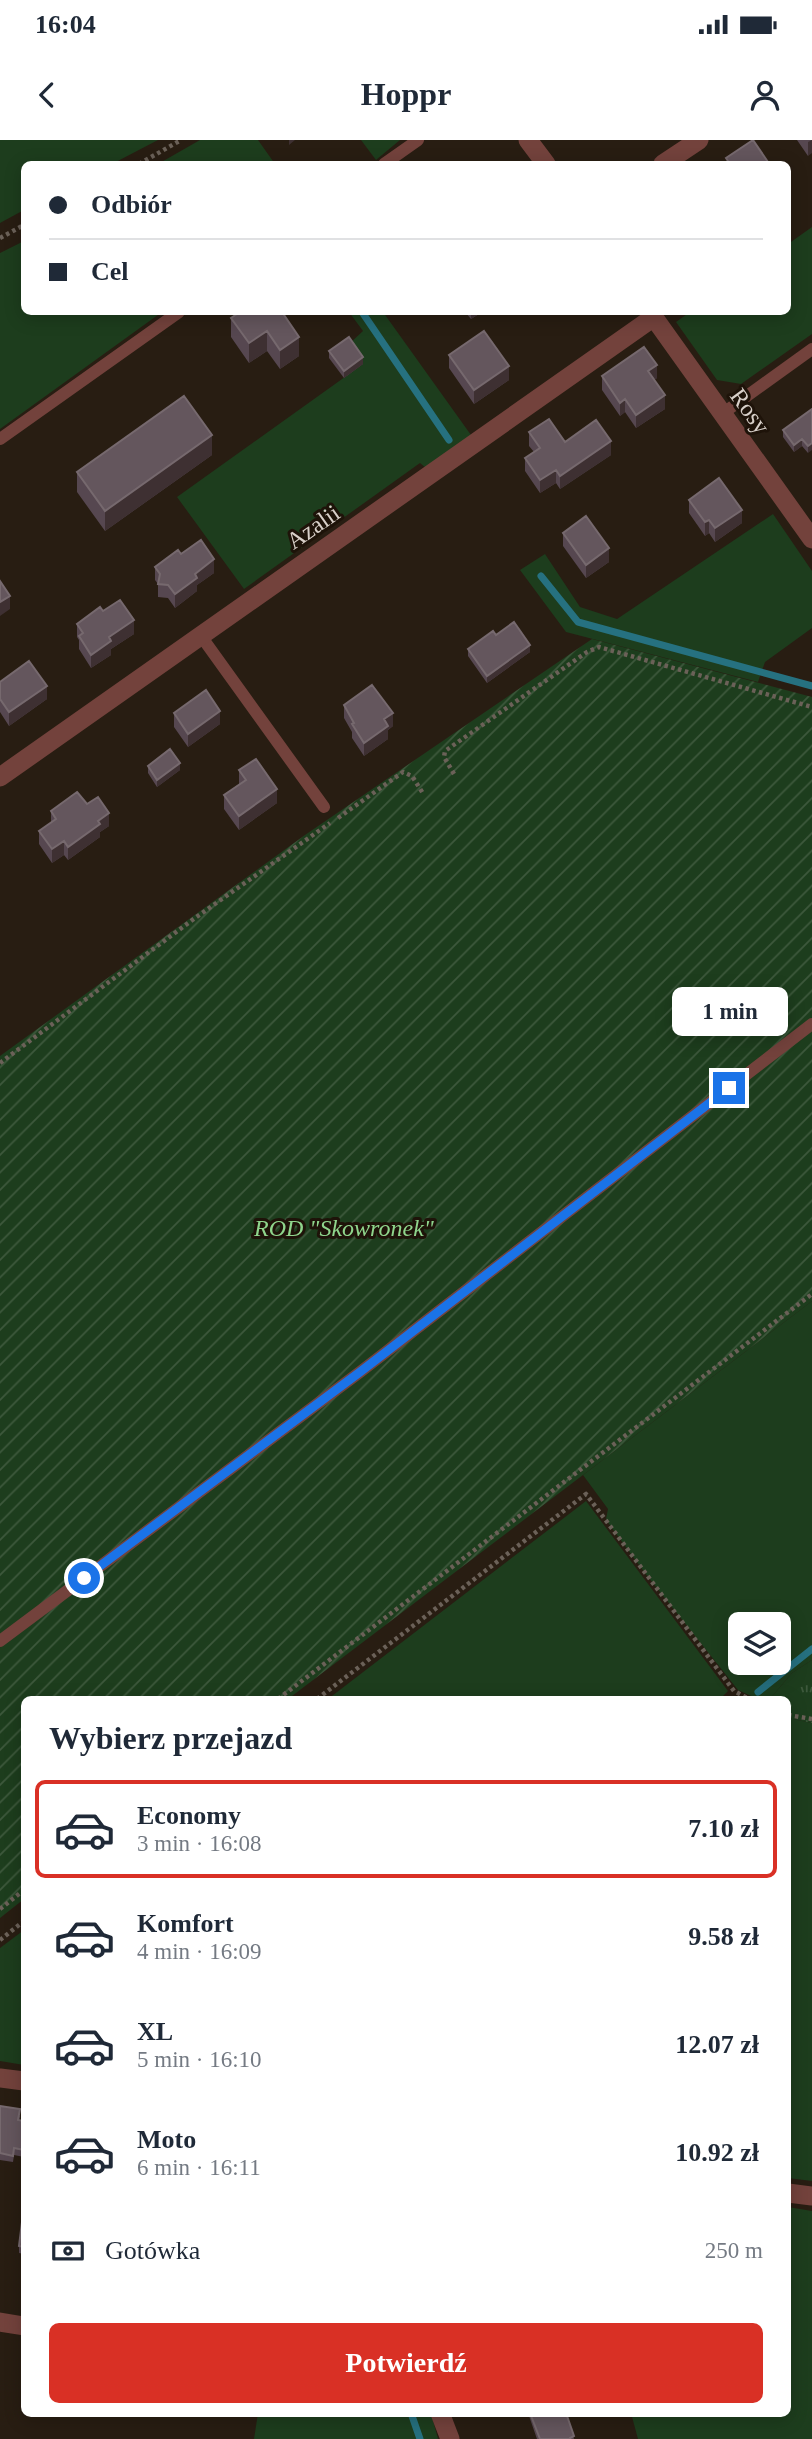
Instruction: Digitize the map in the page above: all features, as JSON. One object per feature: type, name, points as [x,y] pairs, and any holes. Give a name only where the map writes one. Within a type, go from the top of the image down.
[{"type":"street","points":[[528,140],[544,161]]},
{"type":"street","points":[[668,161],[699,140]]},
{"type":"street","name":"Azalii","points":[[0,777],[651,315]]},
{"type":"street","name":"Rosy","points":[[653,315],[812,539]]},
{"type":"street","points":[[0,2078],[21,2081]]},
{"type":"street","points":[[791,2193],[812,2196]]},
{"type":"street","points":[[0,2322],[21,2326]]},
{"type":"street","points":[[442,2417],[450,2439]]},
{"type":"lane","points":[[388,161],[418,140]]},
{"type":"lane","points":[[0,439],[175,315]]},
{"type":"lane","points":[[722,414],[812,349]]},
{"type":"lane","points":[[201,636],[324,807]]},
{"type":"lane","points":[[0,1641],[360,1372],[812,1024]]},
{"type":"path","points":[[144,161],[181,140]]},
{"type":"path","points":[[0,238],[21,227]]},
{"type":"path","points":[[454,774],[444,757],[446,751],[587,652],[599,647],[812,707]]},
{"type":"path","points":[[0,1063],[195,918],[403,772],[412,776],[424,795]]},
{"type":"path","points":[[282,1696],[812,1294]]},
{"type":"path","points":[[321,1696],[586,1494],[734,1690],[744,1696]]},
{"type":"path","points":[[791,1715],[812,1719]]},
{"type":"path","points":[[0,1909],[21,1892]]},
{"type":"path","points":[[0,1940],[21,1923]]},
{"type":"green space","points":[[0,140],[158,140],[118,161],[21,161],[21,212],[0,223]]},
{"type":"green space","points":[[200,140],[258,140],[273,161],[163,161]]},
{"type":"green space","points":[[361,140],[400,140],[376,160]]},
{"type":"green space","points":[[812,227],[812,334],[741,384],[717,380],[676,322],[686,315],[791,315],[791,242]]},
{"type":"green space","points":[[21,242],[21,315],[158,315],[0,429],[0,253]]},
{"type":"green space","points":[[351,315],[385,315],[471,435],[426,468],[420,463],[244,589],[177,497],[363,364],[349,344],[363,331]]},
{"type":"green space","points":[[773,514],[812,571],[812,628],[765,662],[758,682],[566,632],[520,570],[545,554],[580,607],[617,619]]},
{"type":"green space","name":"ROD \"Skowronek\"","points":[[592,639],[812,697],[812,1301],[292,1696],[21,1696],[21,1901],[0,1918],[0,1056],[305,835]]},
{"type":"green space","points":[[812,1301],[812,1660],[791,1674],[791,1612],[728,1612],[728,1675],[790,1675],[773,1696],[751,1696],[738,1690],[645,1573],[606,1519],[608,1509],[583,1475]]},
{"type":"green space","points":[[586,1501],[728,1691],[723,1696],[332,1696]]},
{"type":"green space","points":[[812,1660],[812,1723],[791,1719],[791,1696],[773,1696],[791,1674]]},
{"type":"green space","points":[[791,1719],[812,1723],[812,2181],[791,2178]]},
{"type":"green space","points":[[21,1932],[21,2064],[0,2061],[0,1948]]},
{"type":"green space","points":[[791,2208],[812,2211],[812,2439],[638,2439],[632,2417],[791,2417]]},
{"type":"green space","points":[[257,2417],[432,2417],[438,2439],[254,2439]]},
{"type":"building","points":[[753,140],[767,161],[728,161],[726,158]]},
{"type":"building","points":[[236,315],[284,315],[299,337],[280,350],[267,331],[249,343],[231,318]]},
{"type":"building","points":[[484,331],[509,366],[474,390],[449,355]]},
{"type":"building","points":[[349,337],[363,357],[344,371],[329,351]]},
{"type":"building","points":[[644,347],[657,365],[648,371],[665,395],[636,415],[625,399],[620,403],[602,376]]},
{"type":"building","points":[[184,396],[212,435],[105,511],[77,472]]},
{"type":"building","points":[[812,409],[812,443],[808,446],[802,439],[794,445],[783,430]]},
{"type":"building","points":[[549,419],[565,442],[596,420],[611,441],[560,476],[556,470],[540,480],[525,458],[540,448],[529,432]]},
{"type":"building","points":[[719,478],[742,510],[715,528],[709,520],[705,522],[689,500]]},
{"type":"building","points":[[586,516],[609,548],[586,565],[563,533]]},
{"type":"building","points":[[201,540],[214,559],[195,574],[197,578],[175,594],[168,585],[158,584],[160,574],[155,567],[178,550],[181,554]]},
{"type":"building","points":[[0,581],[10,596],[0,602]]},
{"type":"building","points":[[120,600],[134,620],[109,637],[111,641],[91,655],[79,636],[83,633],[77,624],[100,607],[103,611]]},
{"type":"building","points":[[514,622],[530,645],[487,676],[468,649],[493,631],[496,635]]},
{"type":"building","points":[[29,661],[47,686],[9,712],[0,699],[0,682]]},
{"type":"building","points":[[372,685],[393,713],[384,719],[388,726],[364,743],[344,705]]},
{"type":"building","points":[[206,690],[220,711],[188,734],[174,713]]},
{"type":"building","points":[[170,749],[180,763],[157,780],[148,766]]},
{"type":"building","points":[[256,759],[277,789],[239,816],[224,795],[246,780],[239,770]]},
{"type":"building","points":[[77,792],[87,804],[98,797],[109,813],[98,821],[100,824],[68,847],[64,841],[52,849],[39,831],[56,819],[51,811]]},
{"type":"building","points":[[0,2106],[20,2109],[18,2120],[21,2120],[21,2149],[14,2148],[13,2156],[0,2153]]},
{"type":"building","points":[[532,2417],[567,2417],[574,2436],[570,2439],[540,2439]]},
{"type":"waterway","points":[[364,315],[449,440]]},
{"type":"waterway","points":[[541,576],[578,622],[812,686]]},
{"type":"waterway","points":[[758,1692],[812,1649]]},
{"type":"waterway","points":[[412,2417],[420,2439]]},
{"type":"route","points":[[84,1578],[360,1372],[729,1088]]}]
